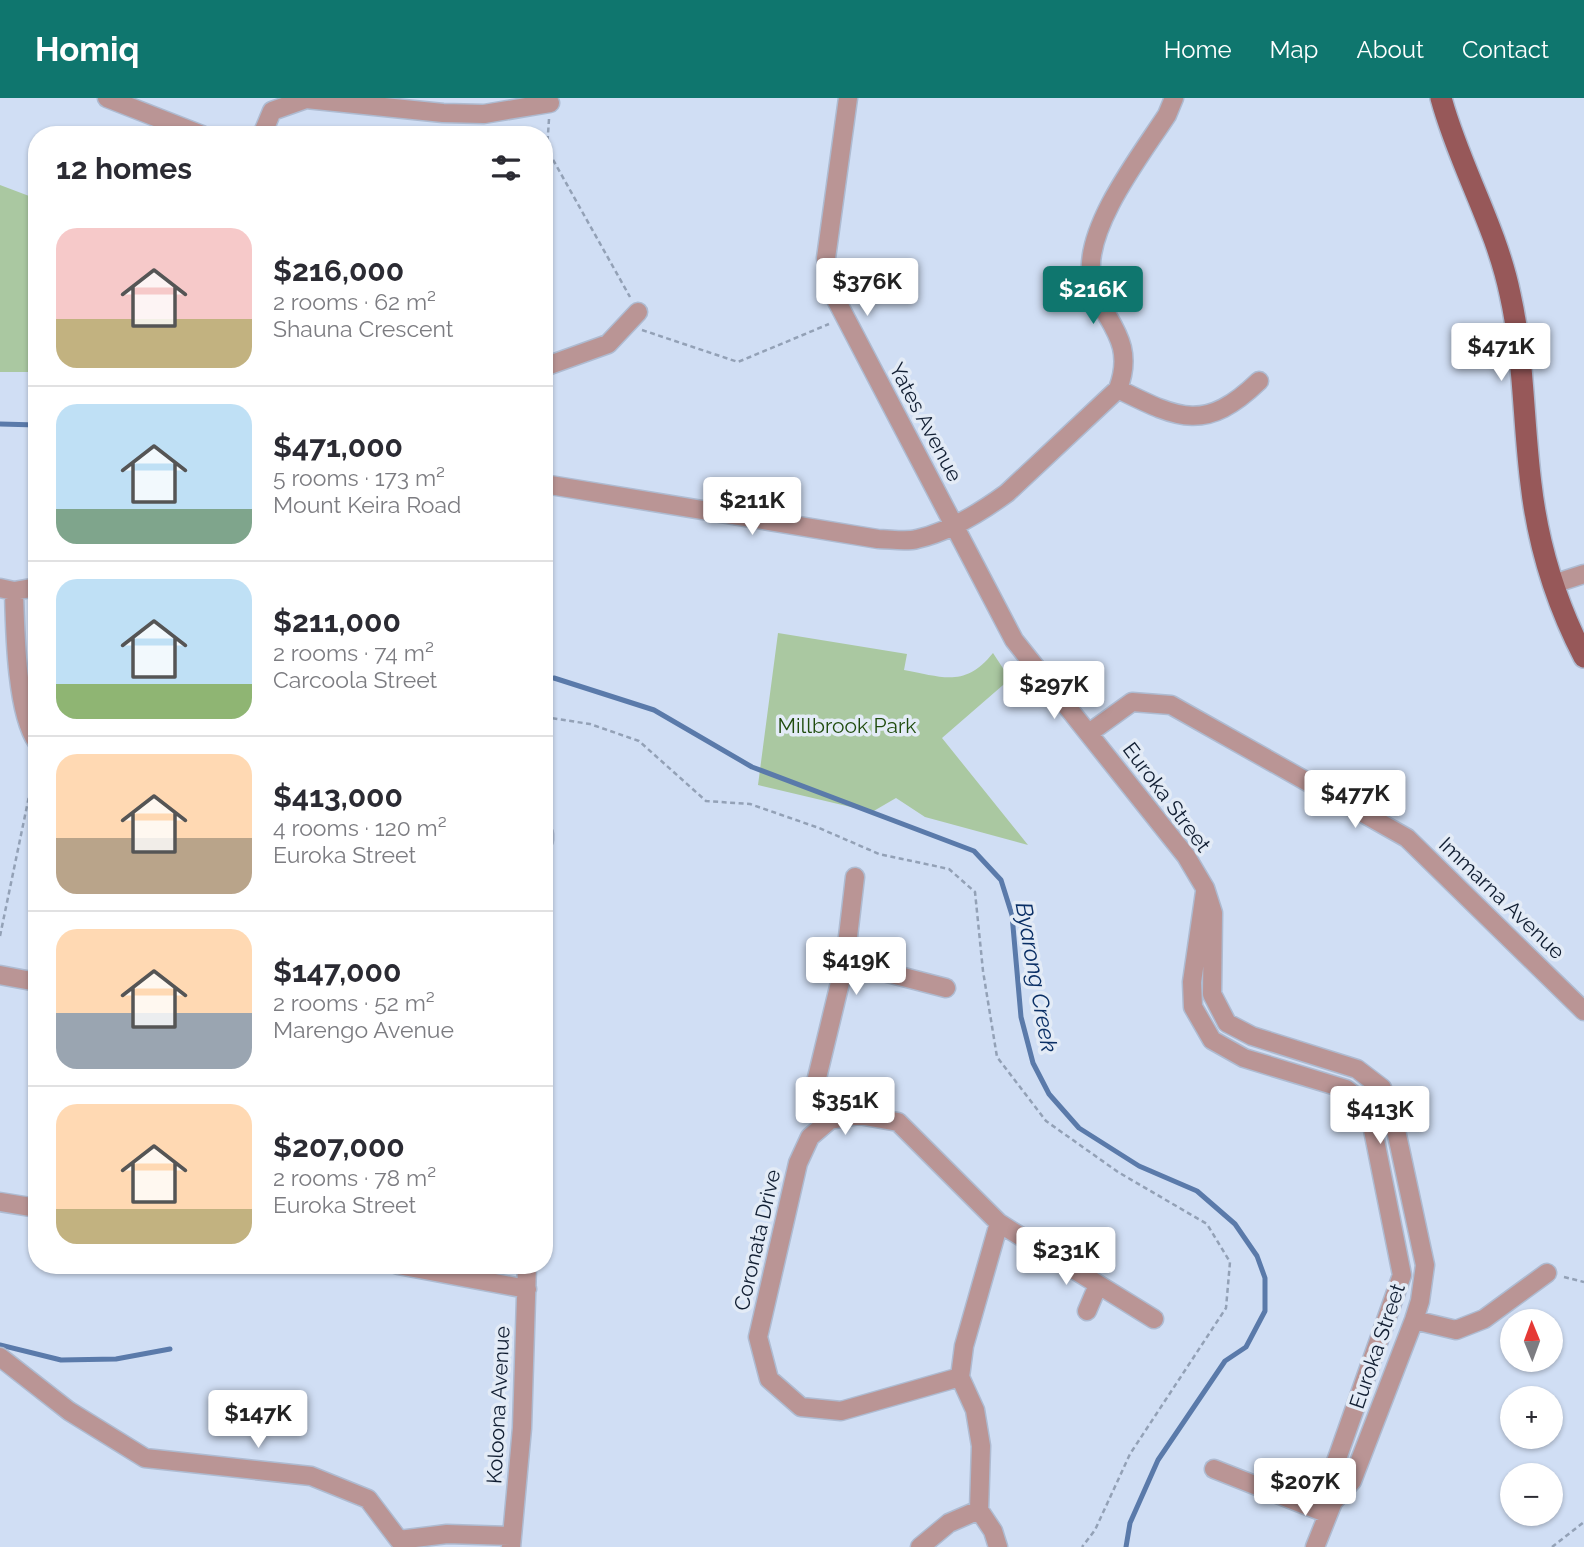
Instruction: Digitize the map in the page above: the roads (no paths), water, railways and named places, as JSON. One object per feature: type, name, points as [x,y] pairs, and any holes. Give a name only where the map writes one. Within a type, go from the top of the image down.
[{"type":"main road","points":[[1441,98],[1449,126],[1504,268],[1511,295],[1521,372],[1530,484],[1538,532],[1553,584],[1584,657]]},
{"type":"street","points":[[107,98],[179,126]]},
{"type":"street","name":"Yates Avenue","points":[[848,98],[827,258],[831,290],[954,524]]},
{"type":"street","points":[[553,485],[878,539],[916,540],[954,524],[1007,493],[1118,389],[1124,368],[1120,339],[1093,286],[1093,243],[1107,211],[1167,115],[1174,98]]},
{"type":"street","points":[[266,126],[272,111],[306,99],[443,113],[484,114],[550,103]]},
{"type":"street","points":[[553,364],[608,344],[632,319]]},
{"type":"street","points":[[1118,389],[1171,414],[1198,416],[1228,406],[1259,381]]},
{"type":"street","name":"Euroka Street","points":[[954,524],[1014,640],[1186,856],[1205,888],[1213,913],[1212,994],[1227,1023],[1252,1036],[1357,1069],[1382,1088],[1394,1121],[1425,1265],[1420,1301],[1414,1320],[1352,1481],[1330,1508]]},
{"type":"street","points":[[1553,584],[1584,574]]},
{"type":"street","points":[[28,588],[7,589],[28,722]]},
{"type":"street","name":"Immarna Avenue","points":[[1089,733],[1132,702],[1171,705],[1209,725],[1407,838],[1584,1011]]},
{"type":"street","points":[[855,877],[845,962],[816,1083],[830,1120],[859,1115],[898,1122],[999,1223],[1154,1320]]},
{"type":"street","name":"Euroka Street","points":[[1205,888],[1192,982],[1193,1007],[1212,1040],[1244,1058],[1346,1089],[1365,1104],[1373,1130],[1402,1275],[1333,1470],[1330,1508],[1315,1547]]},
{"type":"street","points":[[845,962],[946,988]]},
{"type":"street","points":[[0,975],[28,980]]},
{"type":"street","name":"Coronata Drive","points":[[830,1120],[810,1137],[798,1163],[758,1337],[769,1379],[801,1406],[841,1411],[960,1377]]},
{"type":"street","points":[[0,1202],[28,1207]]},
{"type":"street","points":[[998,1547],[993,1531],[979,1510],[981,1446],[975,1410],[960,1377],[964,1346],[999,1223]]},
{"type":"street","points":[[1414,1320],[1456,1330],[1484,1319],[1547,1273]]},
{"type":"street","points":[[446,1274],[527,1289]]},
{"type":"street","name":"Koloona Avenue","points":[[511,1541],[522,1428],[527,1274]]},
{"type":"street","points":[[1087,1311],[1098,1285]]},
{"type":"street","points":[[0,1357],[69,1411],[145,1458],[311,1476],[369,1499],[394,1544],[447,1534],[511,1541]]},
{"type":"street","points":[[1214,1469],[1330,1508]]},
{"type":"street","points":[[919,1547],[949,1523],[979,1510]]},
{"type":"waterway","name":"Byarong Creek","points":[[0,424],[28,425]]},
{"type":"waterway","name":"Byarong Creek","points":[[554,678],[654,710],[752,767],[974,851],[1001,880],[1012,915],[1021,1017],[1033,1063],[1049,1094],[1079,1128],[1139,1166],[1197,1191],[1235,1224],[1257,1256],[1265,1278],[1265,1311],[1246,1347],[1225,1361],[1158,1460],[1130,1523],[1126,1547]]},
{"type":"waterway","points":[[0,1345],[61,1360],[116,1359],[170,1349]]},
{"type":"park label","name":"Millbrook Park","points":[[847,725]]}]
